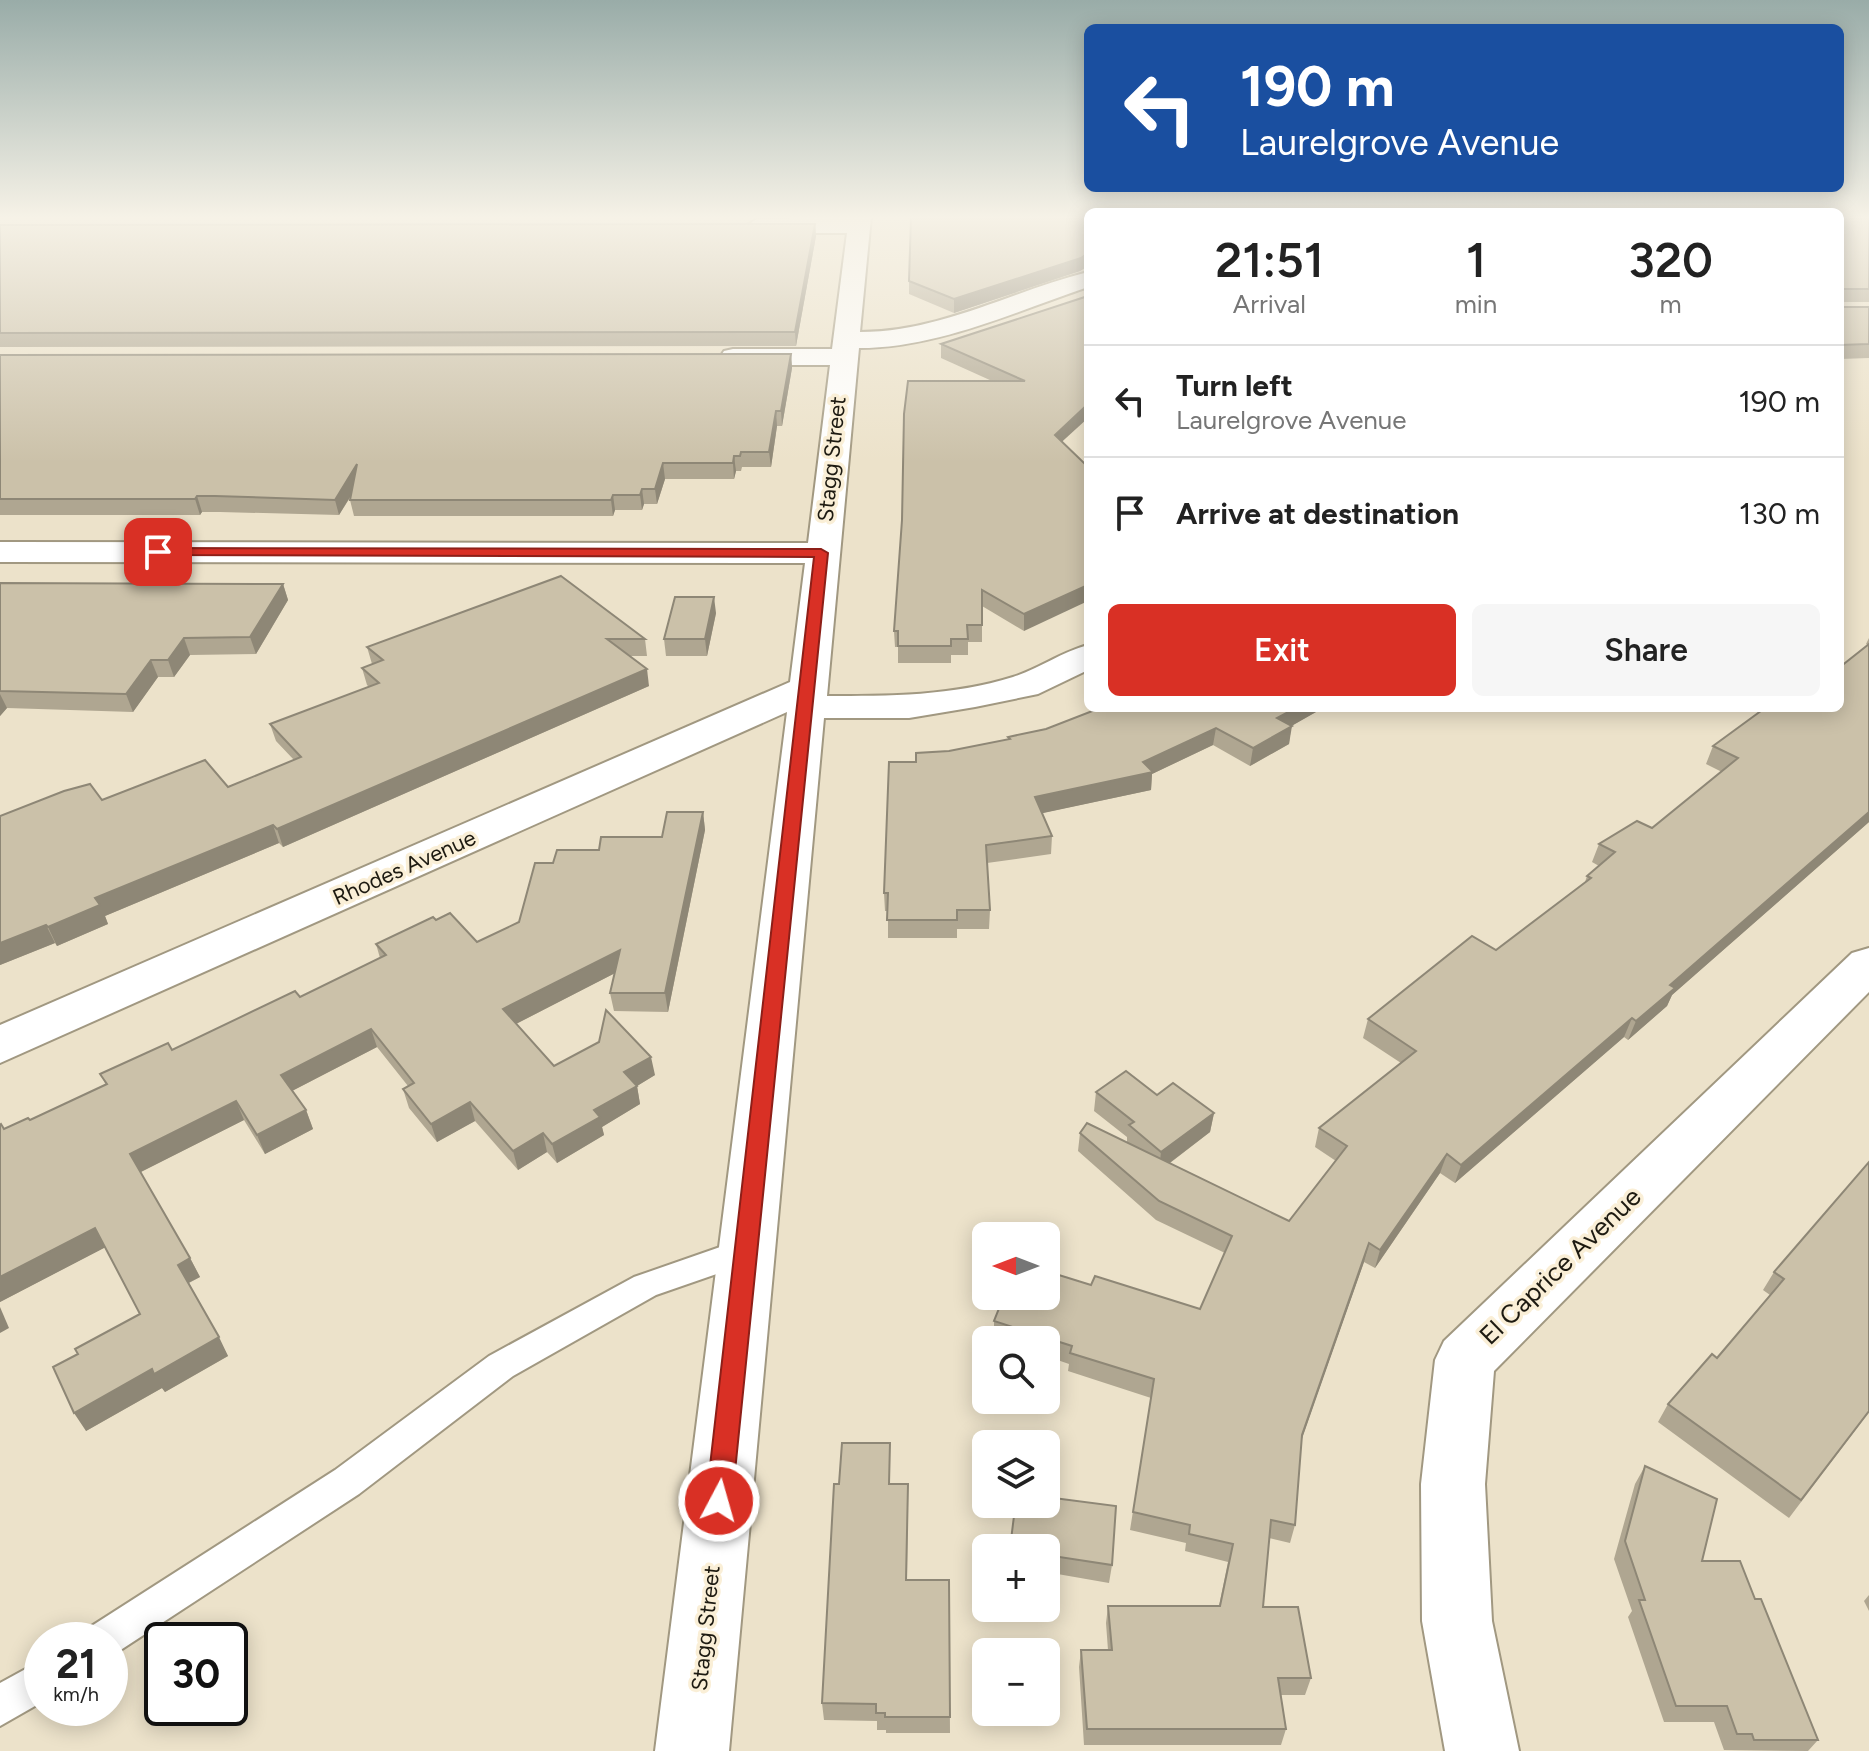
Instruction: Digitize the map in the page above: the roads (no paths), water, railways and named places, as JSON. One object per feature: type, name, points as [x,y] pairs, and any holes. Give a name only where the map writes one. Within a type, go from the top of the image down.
[{"type":"street","name":"Stagg Street","points":[[692,1751],[850,299]]},
{"type":"street","points":[[705,357],[844,349],[925,333],[1028,299]]},
{"type":"street","points":[[0,552],[821,553]]},
{"type":"street","name":"Rhodes Avenue","points":[[0,1045],[807,698],[909,707],[1025,686],[1084,658]]},
{"type":"street","name":"El Caprice Avenue","points":[[1482,1751],[1457,1621],[1453,1484],[1465,1360],[1866,972]]},
{"type":"lane","points":[[128,1624],[347,1482],[501,1366],[645,1286],[746,1251]]},
{"type":"lane","points":[[0,1706],[24,1691]]}]
